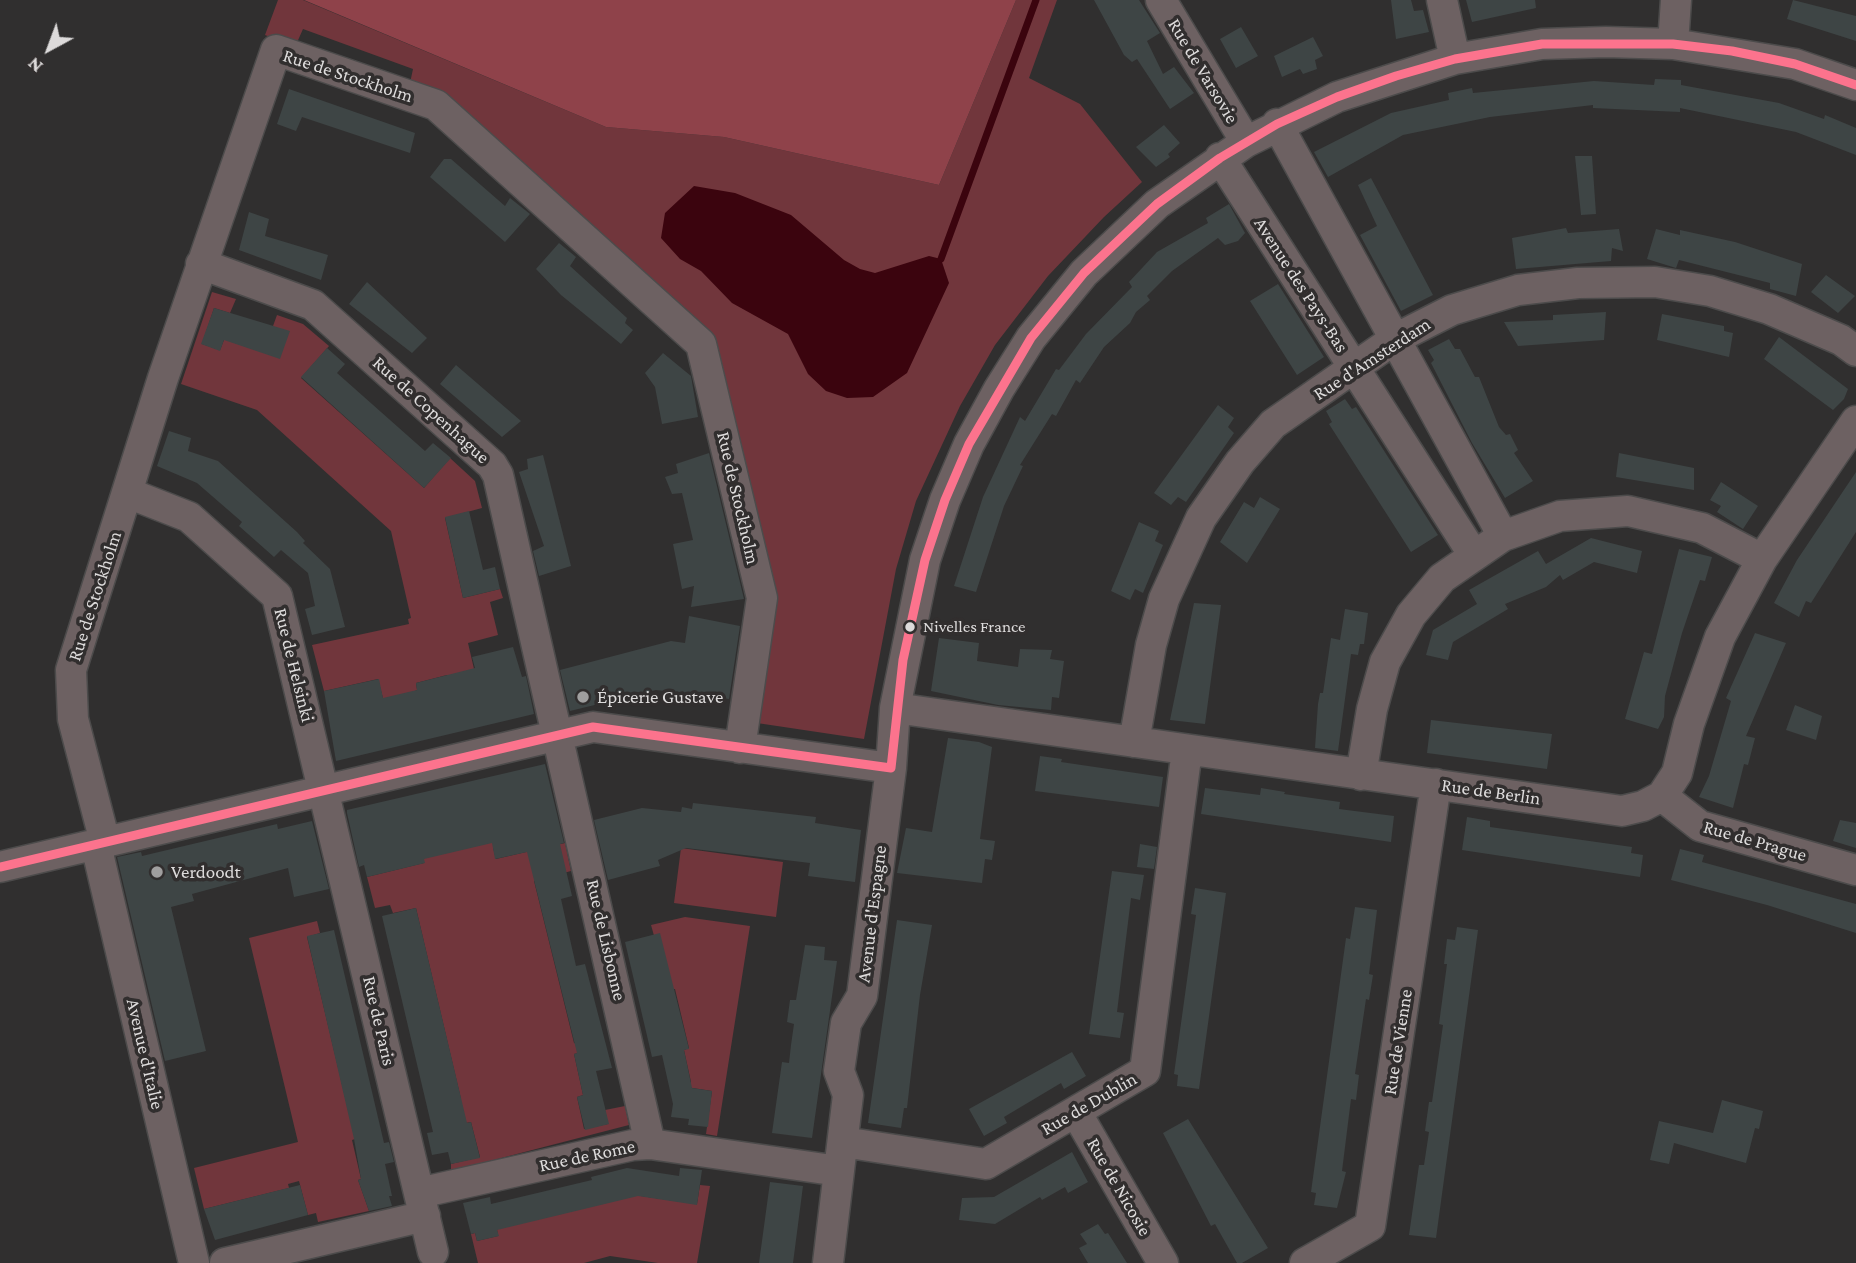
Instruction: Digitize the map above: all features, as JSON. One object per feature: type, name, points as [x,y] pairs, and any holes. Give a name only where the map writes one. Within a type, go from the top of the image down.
[{"type":"street","name":"Rue de Varsovie","points":[[1161,0],[1246,142]]},
{"type":"street","points":[[1442,0],[1455,59]]},
{"type":"street","points":[[1673,44],[1676,0]]},
{"type":"street","name":"Avenue d'Espagne","points":[[828,1263],[848,1096],[839,1071],[846,1023],[862,996],[891,768],[895,708],[903,660],[929,548],[969,444],[999,389],[1031,338],[1093,264],[1157,204],[1220,158],[1277,124],[1337,97],[1455,59],[1542,44],[1673,44],[1795,64],[1856,85]]},
{"type":"street","name":"Rue de Stockholm","points":[[100,844],[73,719],[71,670],[201,264],[276,50],[436,105],[701,344],[761,598],[740,748]]},
{"type":"street","points":[[1277,124],[1503,536]]},
{"type":"street","name":"Avenue des Pays-Bas","points":[[1220,158],[1473,554]]},
{"type":"street","name":"Rue de Copenhague","points":[[201,264],[313,305],[492,465],[498,475],[559,735]]},
{"type":"street","name":"Rue d'Amsterdam","points":[[1134,742],[1151,645],[1164,599],[1201,517],[1240,462],[1273,424],[1395,339],[1452,310],[1517,290],[1578,283],[1655,282],[1710,291],[1769,309],[1841,340],[1856,351]]},
{"type":"street","points":[[1662,796],[1677,774],[1689,724],[1720,638],[1762,559],[1856,421]]},
{"type":"street","name":"Rue de Helsinki","points":[[128,493],[189,517],[277,596],[324,791]]},
{"type":"street","points":[[1361,775],[1372,709],[1385,662],[1411,615],[1442,578],[1473,554],[1503,536],[1560,516],[1628,511],[1702,528],[1762,559]]},
{"type":"street","name":"Rue de Berlin","points":[[895,708],[1622,811],[1643,806],[1662,796]]},
{"type":"street","points":[[0,867],[593,727],[891,768]]},
{"type":"street","name":"Rue de Lisbonne","points":[[559,735],[650,1144]]},
{"type":"street","name":"Rue de Dublin","points":[[841,1156],[986,1164],[1145,1071],[1187,750]]},
{"type":"street","name":"Rue de Vienne","points":[[1306,1263],[1370,1226],[1436,784]]},
{"type":"street","name":"Rue de Paris","points":[[324,791],[433,1252]]},
{"type":"street","name":"Rue de Prague","points":[[1662,796],[1700,826],[1856,870]]},
{"type":"street","name":"Avenue d'Italie","points":[[100,844],[194,1263]]},
{"type":"street","name":"Rue de Nicosie","points":[[1076,1112],[1163,1263]]},
{"type":"street","name":"Rue de Rome","points":[[225,1263],[633,1145],[841,1156]]},
{"type":"shaded area","points":[[278,0],[303,0],[606,127],[724,137],[939,185],[1016,0],[1057,0],[1029,78],[1080,104],[1142,182],[1104,217],[1048,276],[995,345],[960,406],[916,501],[896,569],[864,739],[757,723],[774,598],[712,338],[410,83],[413,69],[303,29],[295,47],[265,35]]},
{"type":"shaded area","points":[[304,0],[1016,0],[939,185],[724,137],[606,127]]},
{"type":"shaded area","points":[[694,186],[735,193],[791,215],[844,260],[860,269],[875,273],[929,256],[941,259],[949,283],[907,373],[873,397],[847,398],[826,391],[808,374],[788,334],[732,303],[701,271],[680,259],[661,238],[665,213]]},
{"type":"shaded area","points":[[212,292],[236,299],[230,313],[214,308],[202,344],[220,350],[226,335],[273,326],[277,315],[303,324],[329,346],[301,378],[424,488],[450,458],[475,481],[482,508],[445,518],[463,598],[500,589],[503,598],[490,602],[498,635],[468,643],[477,682],[447,675],[416,683],[417,690],[385,706],[378,679],[324,691],[312,645],[409,624],[408,619],[411,618],[391,531],[257,410],[181,384]]},
{"type":"shaded area","points":[[501,820],[493,848],[496,859],[565,843],[571,871],[534,881],[574,1043],[595,1049],[574,1054],[583,1095],[577,1097],[584,1129],[608,1124],[605,1110],[625,1106],[629,1125],[451,1171],[451,1164],[480,1157],[471,1122],[461,1124],[461,1099],[416,908],[393,913],[390,905],[375,908],[367,877],[424,863],[423,856]]},
{"type":"shaded area","points":[[681,848],[783,862],[776,917],[674,903]]},
{"type":"shaded area","points":[[685,917],[750,926],[717,1136],[706,1134],[712,1091],[686,1087],[691,1082],[684,1050],[689,1048],[675,989],[669,989],[651,925]]},
{"type":"shaded area","points":[[317,921],[320,933],[307,937],[355,1139],[352,1140],[361,1179],[358,1180],[369,1211],[318,1222],[316,1213],[308,1215],[299,1181],[288,1184],[289,1188],[204,1209],[194,1168],[298,1142],[249,938]]},
{"type":"shaded area","points":[[700,1185],[710,1186],[697,1263],[658,1263],[610,1256],[584,1263],[478,1263],[471,1234],[475,1233],[477,1241],[498,1236],[497,1229],[627,1194],[697,1204]]},
{"type":"building","points":[[1094,0],[1139,0],[1160,33],[1147,41],[1163,74],[1174,67],[1194,93],[1170,109],[1137,59],[1132,62],[1124,55]]},
{"type":"building","points":[[1391,0],[1411,0],[1414,11],[1423,10],[1429,32],[1396,39]]},
{"type":"building","points":[[1466,0],[1535,0],[1536,8],[1472,22]]},
{"type":"building","points":[[1793,0],[1856,16],[1856,41],[1787,19]]},
{"type":"building","points":[[1241,27],[1258,56],[1236,68],[1220,39]]},
{"type":"building","points":[[1313,37],[1323,56],[1315,60],[1317,69],[1303,74],[1300,69],[1282,77],[1274,56]]},
{"type":"building","points":[[1655,79],[1681,80],[1681,85],[1779,103],[1824,119],[1825,115],[1856,128],[1856,155],[1796,132],[1680,108],[1680,112],[1593,108],[1593,105],[1490,117],[1403,135],[1328,177],[1314,152],[1391,113],[1449,100],[1448,93],[1472,88],[1473,93],[1594,81],[1654,85]]},
{"type":"building","points":[[289,89],[415,133],[410,153],[302,117],[296,131],[277,124]]},
{"type":"building","points":[[1164,125],[1180,143],[1168,154],[1170,157],[1156,167],[1136,147]]},
{"type":"building","points":[[1575,156],[1592,156],[1596,214],[1581,215]]},
{"type":"building","points":[[444,159],[451,159],[505,206],[510,198],[530,214],[505,242],[430,177]]},
{"type":"building","points":[[1371,178],[1433,295],[1401,311],[1360,235],[1377,226],[1358,185]]},
{"type":"building","points":[[1229,204],[1245,233],[1238,241],[1225,245],[1218,238],[1172,271],[1147,296],[1150,300],[1136,312],[1130,323],[1104,347],[1080,383],[1076,380],[1056,416],[1052,414],[1020,465],[1023,466],[1004,506],[976,592],[954,586],[983,497],[1020,417],[1025,421],[1056,369],[1059,370],[1086,334],[1132,287],[1129,282],[1157,252],[1208,223],[1206,218]]},
{"type":"building","points":[[249,212],[269,219],[265,236],[328,255],[321,280],[239,250]]},
{"type":"building","points":[[1566,228],[1568,233],[1619,229],[1623,251],[1612,248],[1611,261],[1516,269],[1512,238]]},
{"type":"building","points":[[1656,229],[1680,235],[1680,230],[1735,242],[1802,264],[1796,296],[1770,289],[1770,283],[1679,260],[1676,268],[1647,259]]},
{"type":"building","points":[[559,243],[576,257],[570,266],[627,318],[625,323],[633,330],[621,344],[561,295],[536,269]]},
{"type":"building","points":[[1826,275],[1855,296],[1838,313],[1811,292]]},
{"type":"building","points":[[367,282],[427,338],[412,353],[349,304]]},
{"type":"building","points":[[1278,284],[1324,357],[1297,375],[1250,301]]},
{"type":"building","points":[[214,308],[290,331],[280,359],[224,340],[220,351],[201,344]]},
{"type":"building","points":[[1606,312],[1604,340],[1518,346],[1504,322],[1553,320],[1553,315]]},
{"type":"building","points":[[1662,314],[1724,326],[1724,331],[1733,333],[1729,357],[1657,340]]},
{"type":"building","points":[[1779,337],[1848,389],[1844,399],[1833,410],[1764,359]]},
{"type":"building","points":[[1449,339],[1455,349],[1460,349],[1475,377],[1479,377],[1499,427],[1506,435],[1510,434],[1518,450],[1514,453],[1533,481],[1505,498],[1472,443],[1431,363],[1434,360],[1428,350]]},
{"type":"building","points":[[327,348],[345,364],[337,373],[425,451],[433,443],[451,458],[424,488],[301,377]]},
{"type":"building","points":[[663,353],[691,376],[698,417],[662,424],[655,387],[645,373]]},
{"type":"building","points":[[456,365],[521,421],[502,437],[440,384]]},
{"type":"building","points":[[1345,399],[1352,409],[1356,407],[1438,535],[1411,552],[1329,424],[1332,422],[1326,411]]},
{"type":"building","points":[[1218,405],[1234,418],[1228,427],[1234,433],[1186,502],[1178,497],[1171,505],[1154,493]]},
{"type":"building","points":[[169,431],[191,438],[188,451],[218,461],[297,532],[305,541],[303,543],[330,569],[345,627],[312,635],[305,609],[315,606],[308,573],[281,550],[274,557],[239,526],[242,522],[197,483],[157,466]]},
{"type":"building","points":[[709,453],[744,599],[691,607],[694,586],[682,589],[673,544],[693,540],[682,493],[672,494],[665,477],[678,473],[676,464]]},
{"type":"building","points":[[1619,453],[1694,468],[1694,490],[1616,477]]},
{"type":"building","points":[[543,455],[571,566],[539,576],[533,551],[544,546],[519,472],[528,469],[527,459]]},
{"type":"building","points":[[1856,472],[1856,532],[1811,603],[1806,601],[1799,617],[1774,603],[1797,560]]},
{"type":"building","points":[[1721,482],[1758,506],[1743,529],[1717,512],[1721,506],[1710,500]]},
{"type":"building","points":[[1260,497],[1280,509],[1247,563],[1220,542],[1244,502],[1254,508]]},
{"type":"building","points":[[469,511],[483,570],[495,567],[500,589],[463,598],[445,517]]},
{"type":"building","points":[[1139,522],[1159,531],[1155,541],[1163,545],[1143,593],[1135,589],[1130,600],[1111,591]]},
{"type":"building","points":[[1591,538],[1642,551],[1637,573],[1594,562],[1563,580],[1560,575],[1546,587],[1505,604],[1508,609],[1453,642],[1448,660],[1426,655],[1433,630],[1477,604],[1469,590],[1538,551],[1546,564]]},
{"type":"building","points":[[1679,549],[1712,557],[1705,581],[1700,580],[1682,633],[1665,696],[1664,717],[1658,729],[1625,719],[1644,652],[1652,654]]},
{"type":"building","points":[[1194,603],[1221,605],[1205,724],[1170,720]]},
{"type":"building","points":[[1345,609],[1368,613],[1364,644],[1360,644],[1358,655],[1351,654],[1338,751],[1315,748],[1318,704],[1320,693],[1323,693],[1331,638],[1340,640]]},
{"type":"building","points":[[689,616],[740,626],[729,699],[656,690],[570,711],[560,670],[671,641],[685,643]]},
{"type":"building","points":[[1755,633],[1786,643],[1746,736],[1755,738],[1748,765],[1744,764],[1733,808],[1699,797],[1709,776],[1731,701],[1726,698]]},
{"type":"building","points":[[939,638],[979,643],[977,661],[1018,667],[1020,649],[1052,650],[1050,659],[1064,661],[1059,698],[1052,697],[1051,710],[998,705],[931,691]]},
{"type":"building","points":[[513,647],[522,677],[526,676],[534,714],[336,761],[324,691],[379,679],[383,698],[417,690],[416,683],[475,668],[472,657]]},
{"type":"building","points":[[1795,705],[1822,716],[1816,740],[1786,730]]},
{"type":"building","points":[[1431,720],[1552,734],[1547,769],[1427,753]]},
{"type":"building","points":[[948,738],[979,742],[992,747],[980,839],[995,841],[992,860],[985,859],[982,883],[897,873],[906,828],[932,832]]},
{"type":"building","points":[[1040,756],[1062,759],[1061,762],[1163,777],[1159,807],[1035,791]]},
{"type":"building","points":[[545,764],[564,843],[560,844],[572,896],[561,899],[576,966],[585,964],[612,1068],[596,1071],[609,1124],[585,1130],[577,1097],[583,1095],[574,1054],[577,1053],[527,852],[495,859],[492,843],[424,859],[425,863],[367,877],[364,865],[359,867],[347,813],[347,810]]},
{"type":"building","points":[[1205,788],[1260,795],[1261,788],[1340,802],[1339,809],[1394,816],[1391,842],[1201,814]]},
{"type":"building","points":[[693,803],[816,817],[815,823],[861,830],[855,882],[808,876],[810,863],[686,848],[658,860],[660,866],[608,880],[594,820],[642,808],[681,812],[682,807],[692,809]]},
{"type":"building","points":[[1467,817],[1490,821],[1490,827],[1632,847],[1631,853],[1643,855],[1640,877],[1462,850]]},
{"type":"building","points":[[1840,820],[1856,823],[1856,848],[1833,841]]},
{"type":"building","points":[[312,821],[329,889],[294,897],[288,868],[192,894],[194,901],[171,907],[206,1051],[165,1061],[117,857],[141,852],[142,856],[277,824],[278,829]]},
{"type":"building","points":[[1140,844],[1157,847],[1154,869],[1137,867]]},
{"type":"building","points":[[1680,849],[1704,855],[1702,862],[1856,904],[1856,933],[1767,905],[1671,880]]},
{"type":"building","points":[[1112,871],[1144,875],[1140,900],[1131,898],[1117,1012],[1124,1013],[1120,1038],[1089,1034]]},
{"type":"building","points":[[1195,888],[1226,893],[1199,1089],[1177,1086],[1178,1075],[1174,1074],[1196,915],[1191,914]]},
{"type":"building","points":[[1355,907],[1377,910],[1369,974],[1373,975],[1369,1000],[1366,999],[1355,1074],[1359,1075],[1356,1100],[1351,1099],[1342,1171],[1346,1172],[1337,1208],[1314,1205],[1316,1193],[1311,1192],[1346,938],[1350,939]]},
{"type":"building","points":[[416,908],[467,1123],[471,1122],[480,1158],[451,1164],[448,1152],[432,1155],[427,1133],[433,1132],[382,916]]},
{"type":"building","points":[[897,920],[932,925],[920,995],[907,1108],[904,1108],[901,1128],[868,1123]]},
{"type":"building","points":[[1457,927],[1478,930],[1436,1238],[1409,1235],[1419,1165],[1424,1165],[1429,1132],[1425,1131],[1443,1025],[1439,1024],[1447,964],[1444,964],[1447,939],[1455,940]]},
{"type":"building","points":[[334,930],[384,1143],[389,1142],[394,1162],[385,1164],[392,1206],[369,1211],[358,1180],[361,1179],[354,1139],[307,936]]},
{"type":"building","points":[[660,933],[689,1049],[684,1050],[692,1088],[712,1091],[708,1127],[688,1125],[689,1119],[671,1117],[673,1104],[662,1055],[652,1057],[625,942]]},
{"type":"building","points":[[805,945],[825,947],[824,960],[837,961],[812,1138],[772,1133],[782,1062],[789,1063],[794,1024],[787,1022],[790,1000],[796,1000]]},
{"type":"building","points":[[1072,1052],[1086,1076],[1064,1089],[1061,1083],[1004,1117],[1007,1123],[984,1136],[969,1109]]},
{"type":"building","points":[[1722,1100],[1763,1111],[1759,1129],[1755,1128],[1746,1163],[1674,1143],[1669,1164],[1650,1160],[1659,1121],[1713,1133]]},
{"type":"building","points":[[1188,1119],[1268,1248],[1242,1263],[1237,1263],[1215,1224],[1211,1226],[1163,1133]]},
{"type":"building","points":[[1072,1152],[1088,1182],[1068,1193],[1065,1187],[1042,1200],[1040,1197],[995,1224],[959,1220],[962,1198],[994,1197]]},
{"type":"building","points":[[627,1168],[679,1176],[680,1168],[702,1170],[697,1205],[638,1196],[497,1230],[499,1236],[477,1241],[475,1233],[471,1234],[463,1203],[490,1197],[491,1204],[592,1180],[591,1177]]},
{"type":"building","points":[[770,1182],[803,1186],[793,1263],[759,1263]]},
{"type":"building","points":[[300,1185],[308,1215],[215,1240],[204,1209]]},
{"type":"building","points":[[1098,1224],[1105,1234],[1108,1233],[1127,1263],[1088,1263],[1079,1248],[1087,1244],[1080,1234]]},
{"type":"waterway","points":[[941,259],[1036,0]]},
{"type":"transit line","points":[[891,768],[903,660],[925,560],[945,500],[969,444],[1031,338],[1084,273],[1157,204],[1220,158],[1277,124],[1337,97],[1396,76],[1455,59],[1542,44],[1673,44],[1732,51],[1795,64],[1856,85]]},
{"type":"transit line","points":[[0,867],[593,727],[891,768]]},
{"type":"place","name":"Nivelles France","points":[[910,627]]},
{"type":"place","name":"Épicerie Gustave","points":[[583,697]]},
{"type":"place","name":"Verdoodt","points":[[157,872]]}]
